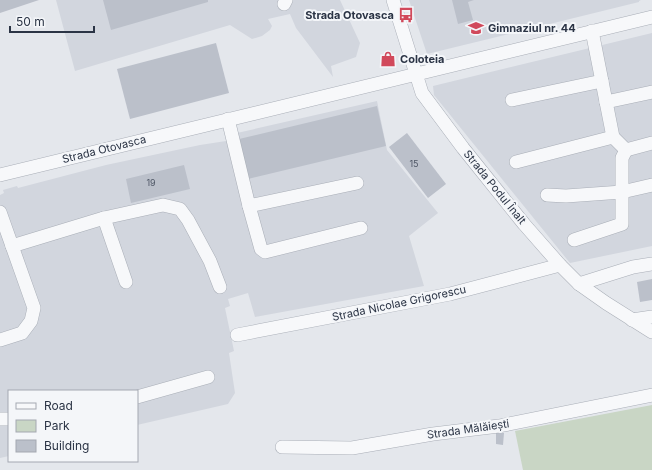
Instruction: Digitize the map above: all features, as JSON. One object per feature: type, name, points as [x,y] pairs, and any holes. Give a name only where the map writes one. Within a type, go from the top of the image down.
[{"type":"street","name":"Strada Podul Înalt","points":[[393,0],[422,93],[463,148],[560,266],[579,284],[652,332]]},
{"type":"street","name":"Strada Otovasca","points":[[0,175],[652,17]]},
{"type":"street","points":[[592,31],[613,137],[626,150]]},
{"type":"street","points":[[512,100],[602,81]]},
{"type":"street","points":[[606,102],[652,92]]},
{"type":"street","points":[[228,119],[261,249],[265,252],[269,252],[361,228]]},
{"type":"street","points":[[516,162],[613,137]]},
{"type":"street","points":[[574,240],[622,224],[622,158],[626,150],[652,143]]},
{"type":"street","points":[[249,206],[357,183]]},
{"type":"street","points":[[547,195],[566,196],[622,192],[652,185]]},
{"type":"street","points":[[12,246],[104,218],[163,205],[180,209],[188,220],[210,261],[220,287]]},
{"type":"street","points":[[0,212],[34,308],[31,321],[22,333],[0,340]]},
{"type":"street","points":[[104,218],[126,282]]},
{"type":"street","points":[[579,284],[633,267],[652,264]]},
{"type":"street","name":"Strada Nicolae Grigorescu","points":[[237,335],[450,294],[560,266]]},
{"type":"street","points":[[632,320],[652,317]]},
{"type":"street","points":[[138,397],[208,377]]},
{"type":"street","name":"Strada Mălăiești","points":[[282,447],[352,448],[433,434],[499,426],[652,395]]},
{"type":"shaded area","points":[[56,0],[340,0],[360,43],[356,57],[331,66],[333,77],[296,28],[290,14],[268,19],[272,26],[270,30],[262,36],[252,39],[230,25],[75,71]]},
{"type":"shaded area","name":"Gimnaziul nr. 44","points":[[409,0],[641,0],[639,2],[427,54]]},
{"type":"shaded area","points":[[652,33],[652,246],[570,263],[434,95],[433,86]]},
{"type":"shaded area","points":[[377,101],[387,150],[438,213],[409,236],[424,286],[255,317],[248,293],[228,299],[230,306],[225,308],[234,351],[229,353],[235,393],[228,404],[138,425],[138,390],[8,390],[8,456],[0,458],[0,195],[4,193],[3,190],[17,186],[18,188],[106,165],[200,145],[239,139],[237,133]]},
{"type":"green space","points":[[652,405],[652,470],[523,470],[515,431]]},
{"type":"building","points":[[0,0],[39,0],[0,13]]},
{"type":"building","points":[[103,0],[208,0],[208,2],[111,30]]},
{"type":"building","points":[[452,0],[474,0],[468,2],[473,20],[458,24]]},
{"type":"building","points":[[216,43],[229,93],[130,119],[117,69]]},
{"type":"building","points":[[377,106],[386,146],[248,179],[239,139]]},
{"type":"building","points":[[407,133],[446,184],[428,198],[389,147]]},
{"type":"building","points":[[184,165],[190,189],[131,203],[126,179]]},
{"type":"building","points":[[652,279],[652,300],[640,302],[637,282]]},
{"type":"building","points":[[496,433],[504,433],[503,445],[496,444]]},
{"type":"place","name":"Strada Otovasca","points":[[406,15]]},
{"type":"place","name":"Gimnaziul nr. 44","points":[[476,28]]},
{"type":"place","name":"Coloteia","points":[[388,59]]}]
